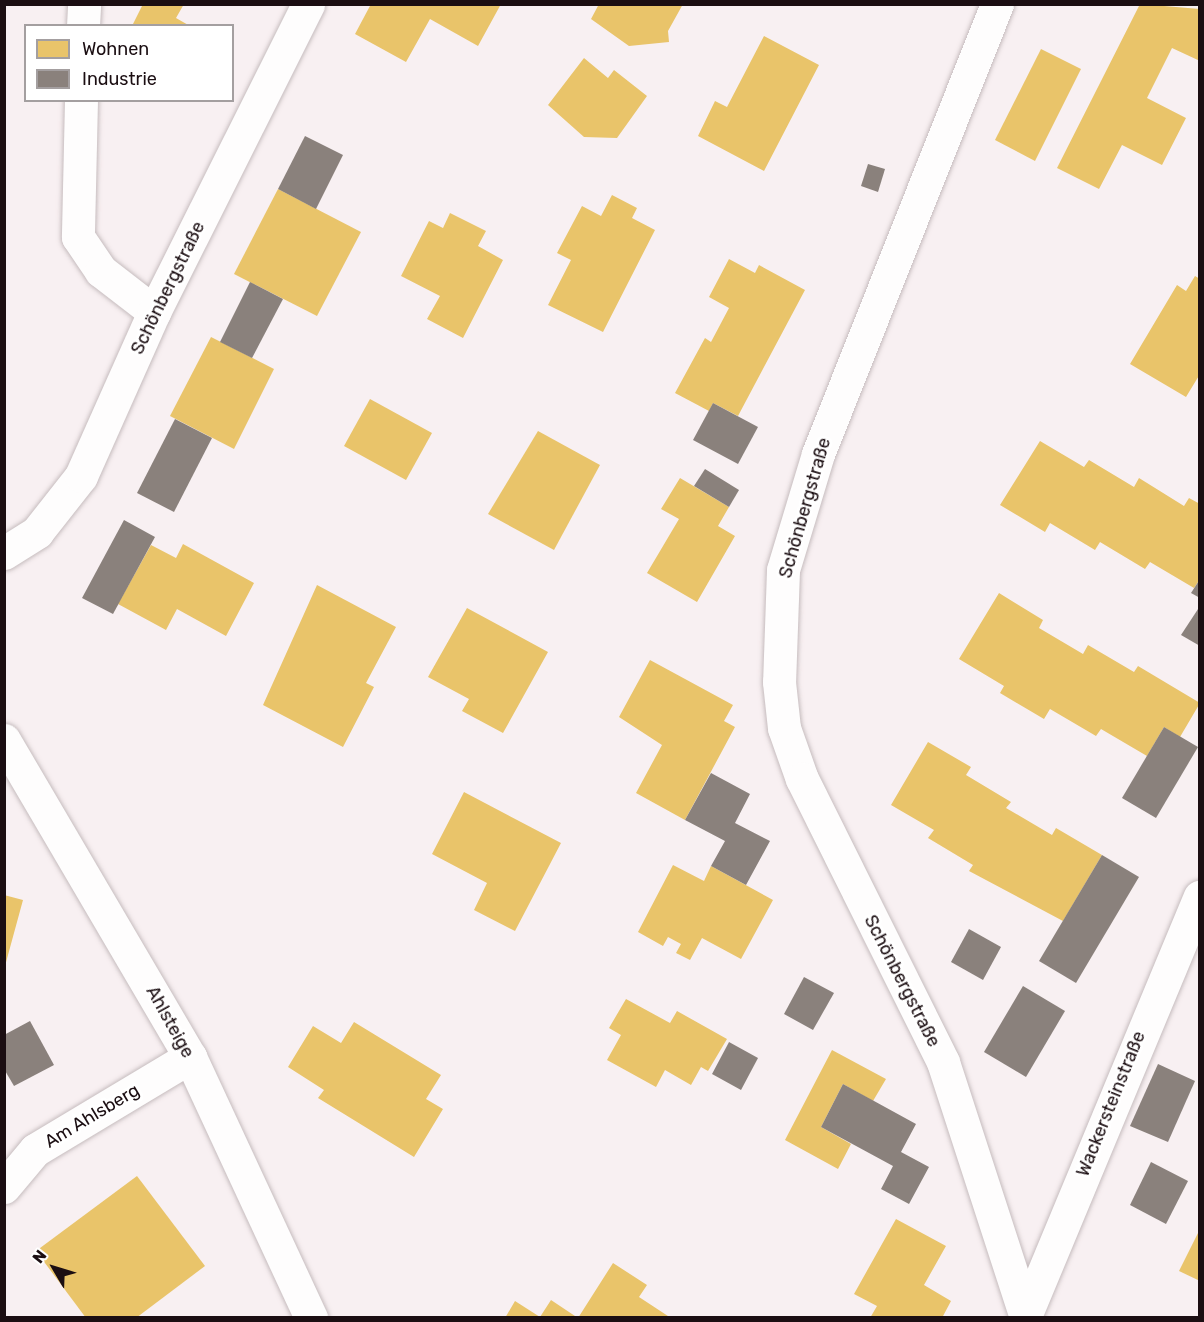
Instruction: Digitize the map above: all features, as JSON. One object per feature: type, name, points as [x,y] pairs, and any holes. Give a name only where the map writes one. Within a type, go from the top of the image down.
[{"type":"street","points":[[83,24],[84,4]]},
{"type":"street","name":"Schönbergstraße","points":[[4,553],[37,532],[81,476],[154,312],[308,4]]},
{"type":"street","name":"Schönbergstraße","points":[[997,4],[818,454],[783,570],[779,682],[784,728],[802,779],[943,1062],[1026,1316]]},
{"type":"street","points":[[81,102],[78,237],[101,272],[154,312]]},
{"type":"street","name":"Ahlsteige","points":[[4,740],[190,1057],[311,1317]]},
{"type":"street","name":"Wackersteinstraße","points":[[1026,1316],[1200,897]]},
{"type":"street","name":"Am Ahlsberg","points":[[4,1187],[35,1150],[190,1057]]},
{"type":"building: Wohnen","points":[[143,4],[184,4],[176,18],[186,24],[133,24]]},
{"type":"building: Wohnen","points":[[371,4],[501,4],[478,46],[430,19],[406,62],[355,34]]},
{"type":"building: Wohnen","points":[[599,4],[683,4],[668,31],[669,42],[629,46],[591,19]]},
{"type":"building: Wohnen","points":[[1140,4],[1200,9],[1200,61],[1172,48],[1147,98],[1186,118],[1162,165],[1122,145],[1099,189],[1057,168]]},
{"type":"building: Wohnen","points":[[764,36],[819,65],[764,171],[698,136],[715,101],[727,107]]},
{"type":"building: Wohnen","points":[[1041,49],[1081,69],[1035,161],[995,140]]},
{"type":"building: Wohnen","points":[[584,58],[608,78],[614,70],[647,96],[617,138],[584,137],[548,105]]},
{"type":"building: Wohnen","points":[[278,189],[361,232],[317,316],[234,274]]},
{"type":"building: Wohnen","points":[[612,195],[637,208],[632,218],[655,230],[603,332],[548,305],[571,260],[557,253],[582,206],[601,216]]},
{"type":"building: Wohnen","points":[[450,213],[486,231],[478,246],[503,260],[463,338],[427,319],[440,296],[401,276],[429,221],[443,228]]},
{"type":"building: Wohnen","points":[[729,259],[755,273],[759,265],[805,290],[738,416],[713,403],[709,411],[675,393],[705,338],[711,342],[729,308],[709,297]]},
{"type":"building: Wohnen","points":[[1195,276],[1200,279],[1200,374],[1186,397],[1130,364],[1177,285],[1186,291]]},
{"type":"building: Wohnen","points":[[211,337],[274,369],[234,449],[170,416]]},
{"type":"building: Wohnen","points":[[370,399],[432,433],[406,480],[344,446]]},
{"type":"building: Wohnen","points":[[538,431],[600,465],[554,550],[488,514]]},
{"type":"building: Wohnen","points":[[1040,441],[1084,467],[1089,460],[1134,487],[1139,478],[1184,506],[1189,498],[1200,504],[1200,579],[1194,588],[1150,562],[1145,569],[1100,542],[1095,550],[1050,523],[1045,532],[1000,505]]},
{"type":"building: Wohnen","points":[[680,478],[729,507],[718,526],[735,536],[697,602],[647,573],[679,519],[661,509]]},
{"type":"building: Wohnen","points":[[183,544],[254,583],[226,636],[177,609],[166,630],[118,604],[151,545],[176,558]]},
{"type":"building: Wohnen","points":[[317,585],[396,627],[366,683],[374,687],[343,747],[263,705]]},
{"type":"building: Wohnen","points":[[999,593],[1043,620],[1039,628],[1083,654],[1088,645],[1134,672],[1138,666],[1200,703],[1180,737],[1164,727],[1147,756],[1101,729],[1096,736],[1050,709],[1044,719],[1000,693],[1004,686],[959,659]]},
{"type":"building: Wohnen","points":[[467,608],[548,652],[503,733],[462,711],[469,699],[428,677]]},
{"type":"building: Wohnen","points":[[650,660],[733,705],[724,721],[735,727],[685,820],[636,793],[662,745],[619,717]]},
{"type":"building: Wohnen","points":[[928,742],[971,767],[966,775],[1011,802],[1006,808],[1052,835],[1056,828],[1102,855],[1063,921],[969,871],[973,865],[928,838],[934,830],[891,805]]},
{"type":"building: Wohnen","points":[[464,792],[561,843],[515,931],[474,910],[487,883],[432,854]]},
{"type":"building: Wohnen","points":[[673,865],[704,881],[711,866],[773,900],[741,959],[702,938],[690,960],[676,953],[681,944],[668,937],[663,946],[638,932]]},
{"type":"building: Wohnen","points":[[4,895],[23,900],[5,966],[4,966]]},
{"type":"building: Wohnen","points":[[626,999],[670,1023],[677,1011],[727,1039],[708,1071],[701,1067],[691,1085],[665,1070],[656,1087],[607,1060],[621,1035],[609,1028]]},
{"type":"building: Wohnen","points":[[354,1022],[441,1075],[426,1099],[443,1109],[414,1157],[318,1098],[324,1090],[288,1067],[313,1026],[341,1043]]},
{"type":"building: Wohnen","points":[[832,1050],[886,1079],[873,1101],[843,1084],[821,1127],[851,1144],[838,1169],[785,1140]]},
{"type":"building: Wohnen","points":[[137,1176],[205,1266],[136,1318],[86,1318],[36,1251]]},
{"type":"building: Wohnen","points":[[896,1219],[946,1246],[924,1285],[951,1301],[942,1318],[870,1318],[877,1306],[854,1294]]},
{"type":"building: Wohnen","points":[[1200,1229],[1200,1281],[1179,1271]]},
{"type":"building: Wohnen","points":[[613,1263],[647,1285],[639,1297],[671,1318],[578,1318]]},
{"type":"building: Wohnen","points":[[551,1300],[578,1318],[505,1318],[515,1301],[540,1317]]},
{"type":"building: Industrie","points":[[305,136],[343,155],[316,209],[278,189]]},
{"type":"building: Industrie","points":[[868,164],[885,169],[878,192],[861,186]]},
{"type":"building: Industrie","points":[[250,282],[283,299],[252,358],[220,342]]},
{"type":"building: Industrie","points":[[713,403],[758,427],[738,464],[693,440]]},
{"type":"building: Industrie","points":[[175,419],[212,438],[174,512],[137,493]]},
{"type":"building: Industrie","points":[[705,469],[739,490],[729,507],[694,486]]},
{"type":"building: Industrie","points":[[124,520],[155,537],[113,614],[82,598]]},
{"type":"building: Industrie","points":[[1200,579],[1200,598],[1191,593]]},
{"type":"building: Industrie","points":[[1200,606],[1200,646],[1181,635]]},
{"type":"building: Industrie","points":[[1164,727],[1198,747],[1156,818],[1122,798]]},
{"type":"building: Industrie","points":[[711,773],[750,794],[735,823],[770,841],[746,885],[711,866],[725,841],[685,820]]},
{"type":"building: Industrie","points":[[1102,855],[1139,877],[1076,983],[1039,961]]},
{"type":"building: Industrie","points":[[969,929],[1001,947],[983,980],[951,962]]},
{"type":"building: Industrie","points":[[804,977],[834,993],[813,1030],[784,1014]]},
{"type":"building: Industrie","points":[[1023,986],[1065,1011],[1026,1077],[984,1052]]},
{"type":"building: Industrie","points":[[30,1021],[54,1065],[14,1086],[4,1069],[4,1035]]},
{"type":"building: Industrie","points":[[729,1042],[758,1058],[741,1090],[712,1074]]},
{"type":"building: Industrie","points":[[1158,1064],[1195,1081],[1168,1142],[1130,1126]]},
{"type":"building: Industrie","points":[[843,1084],[916,1124],[901,1152],[929,1167],[909,1204],[881,1189],[893,1166],[821,1127]]},
{"type":"building: Industrie","points":[[1151,1162],[1188,1181],[1166,1224],[1130,1205]]}]
